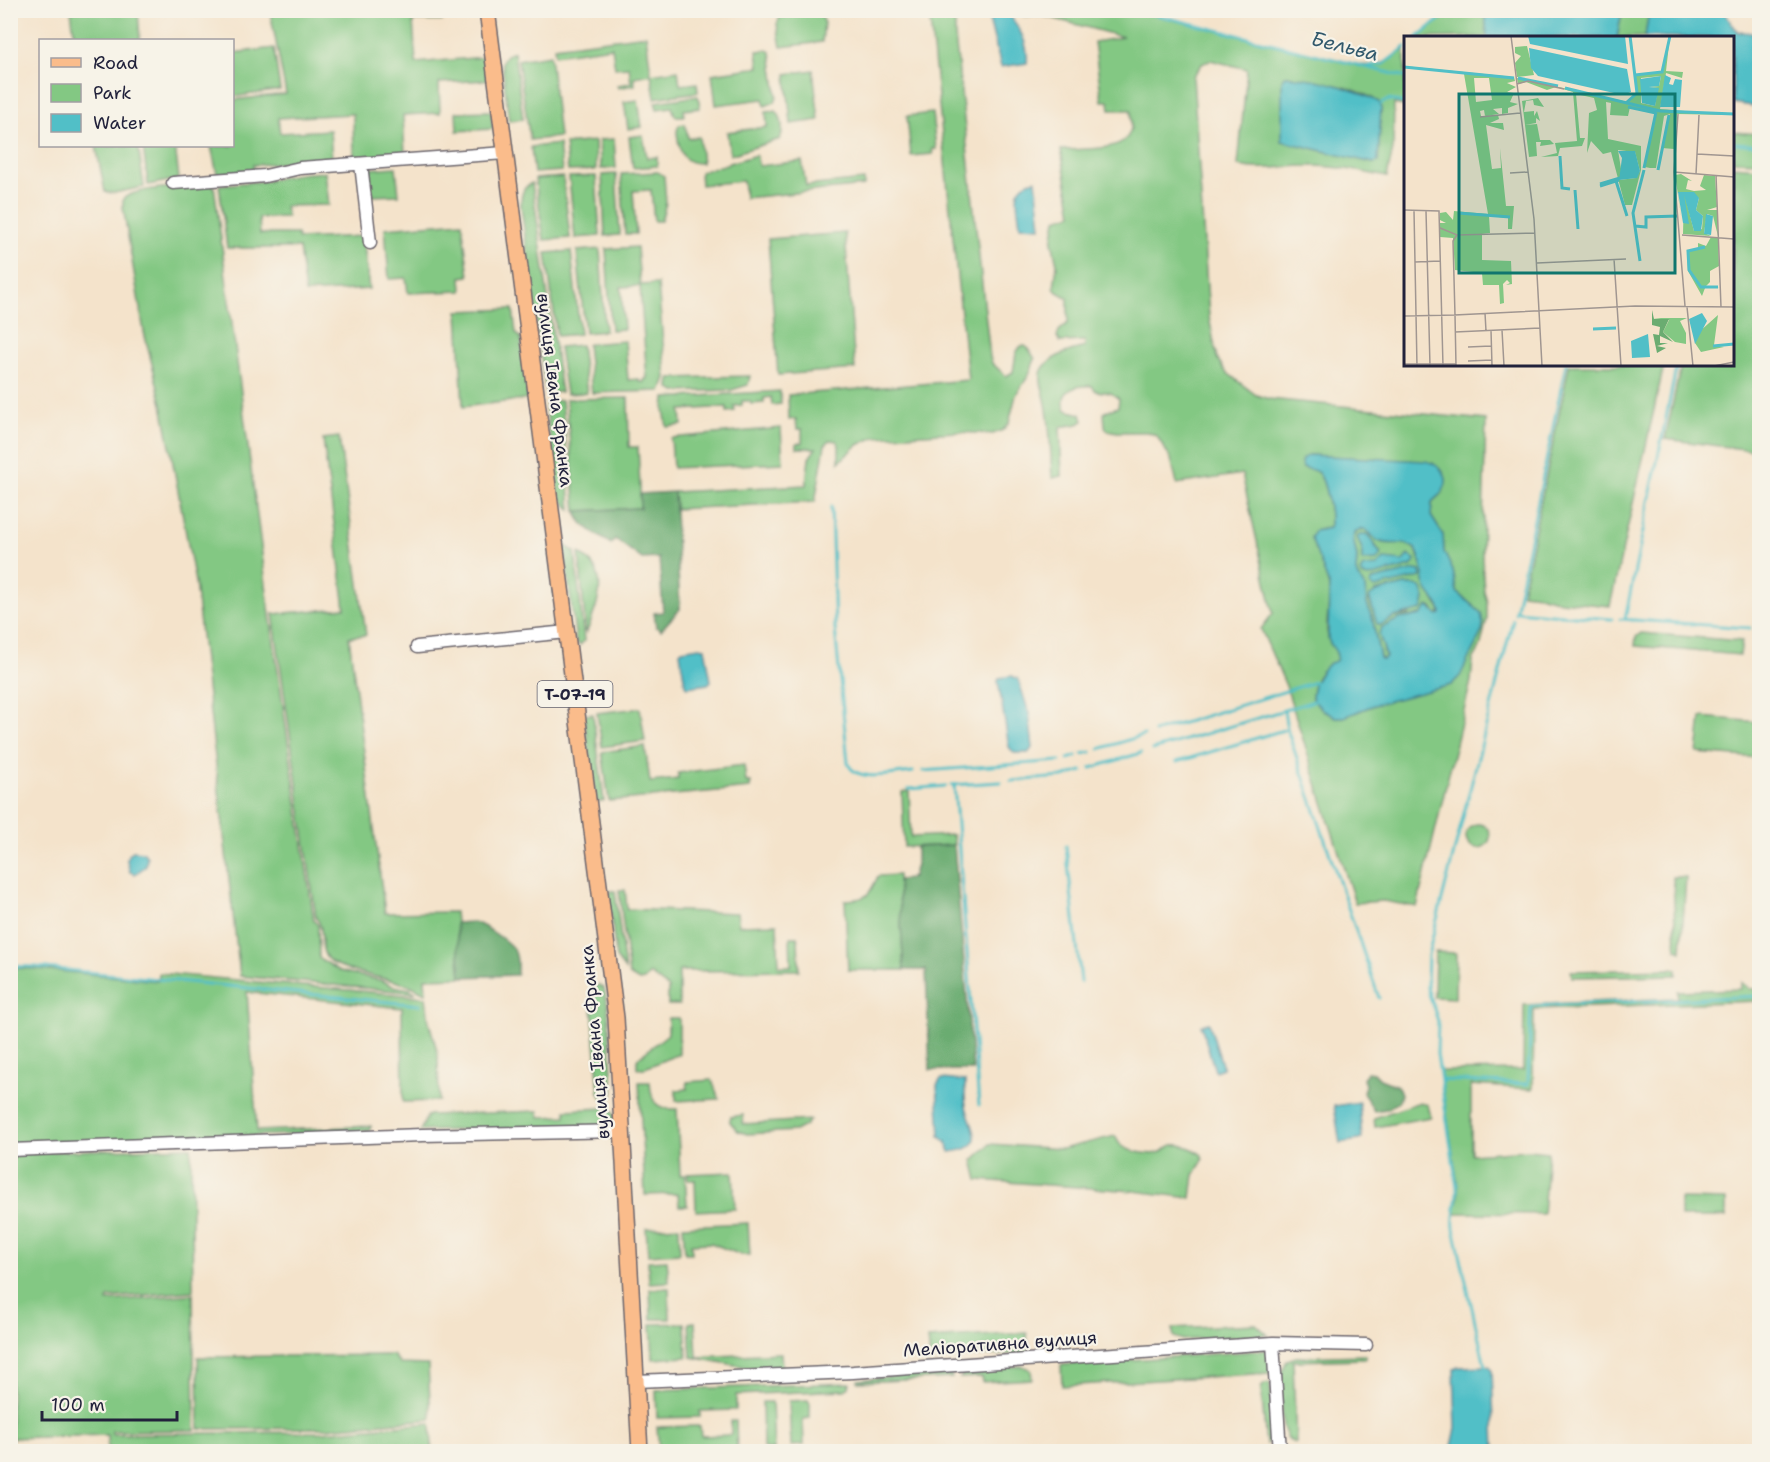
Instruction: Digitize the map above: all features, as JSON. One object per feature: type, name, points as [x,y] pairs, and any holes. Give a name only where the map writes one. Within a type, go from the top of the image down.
[{"type":"main road","name":"вулиця Івана Франка","points":[[487,10],[612,980],[623,1131],[640,1452]]},
{"type":"street","points":[[173,183],[264,176],[300,168],[505,153]]},
{"type":"street","points":[[361,164],[370,243]]},
{"type":"street","points":[[1759,641],[1760,623]]},
{"type":"street","points":[[417,647],[567,632]]},
{"type":"street","points":[[10,1150],[422,1135],[623,1131]]},
{"type":"street","points":[[1273,1343],[1280,1452]]},
{"type":"street","name":"Меліоративна вулиця","points":[[636,1381],[853,1372],[1273,1343],[1366,1345]]},
{"type":"street","points":[[1275,1370],[1284,1353],[1300,1343]]},
{"type":"green space","points":[[71,11],[138,11],[140,39],[75,39]]},
{"type":"green space","points":[[270,11],[442,11],[442,21],[413,21],[416,63],[484,57],[487,80],[439,83],[440,113],[403,115],[405,155],[354,158],[353,114],[278,118],[280,133],[330,130],[332,160],[253,165],[254,170],[217,174],[211,147],[234,147],[234,100],[286,94]]},
{"type":"green space","points":[[929,11],[955,11],[955,36],[990,357],[992,363],[1006,376],[1013,372],[1016,353],[1020,347],[1025,346],[1029,349],[1035,359],[1029,375],[1016,395],[1009,423],[1003,430],[993,434],[957,432],[875,437],[858,445],[839,462],[839,445],[837,441],[830,440],[825,445],[815,502],[675,509],[674,492],[806,485],[809,458],[816,448],[797,448],[797,443],[802,443],[802,429],[797,429],[796,419],[789,420],[788,395],[968,380]]},
{"type":"green space","points":[[1019,11],[1137,11],[1361,65],[1381,64],[1404,48],[1404,106],[1394,104],[1393,149],[1387,177],[1318,166],[1265,168],[1238,166],[1247,69],[1210,60],[1202,64],[1193,76],[1209,317],[1217,358],[1225,371],[1256,395],[1269,399],[1486,420],[1482,557],[1487,619],[1480,648],[1473,660],[1471,681],[1417,907],[1383,901],[1355,903],[1286,686],[1261,629],[1273,613],[1242,474],[1177,484],[1171,459],[1157,436],[1148,432],[1107,430],[1104,413],[1118,407],[1119,399],[1111,393],[1096,391],[1092,386],[1086,386],[1070,390],[1064,398],[1066,410],[1081,414],[1083,421],[1060,427],[1062,476],[1052,478],[1048,418],[1041,374],[1044,367],[1052,360],[1085,347],[1085,341],[1060,342],[1057,337],[1059,331],[1068,323],[1068,298],[1054,288],[1057,264],[1052,242],[1056,219],[1072,214],[1061,150],[1109,147],[1125,140],[1130,131],[1131,110],[1110,110],[1109,101],[1102,101],[1094,42],[1123,37],[1035,15],[1024,16]],"holes":[[[1288,76],[1323,82],[1361,93],[1381,104],[1378,162],[1373,163],[1282,141]],[[1308,455],[1433,463],[1443,492],[1432,502],[1431,516],[1443,535],[1444,552],[1453,571],[1457,592],[1481,613],[1374,705],[1344,717],[1335,717],[1324,711],[1312,697],[1314,684],[1319,675],[1336,661],[1337,657],[1327,631],[1328,582],[1311,538],[1319,530],[1329,528],[1329,508],[1320,476],[1314,470],[1303,468]]]},
{"type":"green space","points":[[1451,11],[1485,11],[1487,36],[1420,36]]},
{"type":"green space","points":[[1622,11],[1649,11],[1645,36],[1617,36]]},
{"type":"green space","points":[[820,12],[824,22],[822,42],[781,47],[777,24],[780,17]]},
{"type":"green space","points":[[646,35],[651,74],[634,77],[635,85],[618,88],[617,85],[631,83],[629,67],[615,68],[612,47],[555,55],[554,47]]},
{"type":"green space","points":[[274,48],[280,90],[234,97],[234,53]]},
{"type":"green space","points":[[757,51],[771,52],[777,96],[775,102],[765,106],[763,99],[716,105],[712,74],[759,67]]},
{"type":"green space","points":[[514,52],[523,119],[509,121],[502,62],[506,55]]},
{"type":"green space","points":[[550,55],[559,137],[530,140],[518,60]]},
{"type":"green space","points":[[678,70],[680,85],[697,83],[698,92],[655,98],[651,74]]},
{"type":"green space","points":[[813,70],[819,120],[791,124],[786,74]]},
{"type":"green space","points":[[698,96],[700,108],[684,110],[684,116],[675,116],[672,107],[657,109],[655,102]]},
{"type":"green space","points":[[638,100],[642,127],[628,129],[624,102]]},
{"type":"green space","points":[[491,111],[493,129],[457,131],[456,112]]},
{"type":"green space","points":[[776,111],[782,124],[780,139],[730,155],[727,132],[767,127],[766,112]]},
{"type":"green space","points":[[932,113],[936,149],[932,149],[933,154],[911,156],[907,116]]},
{"type":"green space","points":[[685,124],[688,138],[699,137],[702,163],[691,162],[682,154],[677,130],[679,125]]},
{"type":"green space","points":[[1734,132],[1759,134],[1759,162],[1734,161]]},
{"type":"green space","points":[[643,135],[647,158],[657,157],[657,166],[633,168],[629,137]]},
{"type":"green space","points":[[614,139],[616,168],[601,169],[599,140]]},
{"type":"green space","points":[[595,141],[596,170],[568,171],[565,144]]},
{"type":"green space","points":[[559,144],[562,171],[534,173],[531,147]]},
{"type":"green space","points":[[96,147],[138,147],[144,187],[114,193],[105,192]]},
{"type":"green space","points":[[143,147],[175,147],[179,179],[148,185]]},
{"type":"green space","points":[[756,155],[759,166],[802,161],[806,186],[864,180],[864,186],[745,198],[743,181],[701,185],[700,172]]},
{"type":"green space","points":[[1734,166],[1759,168],[1759,451],[1665,439],[1681,366],[1734,366]]},
{"type":"green space","points":[[396,167],[399,195],[371,196],[368,169]]},
{"type":"green space","points":[[325,172],[329,205],[285,206],[287,217],[259,218],[260,234],[297,234],[298,239],[363,236],[369,289],[305,293],[299,248],[227,248],[219,185]]},
{"type":"green space","points":[[658,172],[664,176],[666,203],[661,221],[654,221],[651,190],[633,191],[636,234],[625,234],[621,174]]},
{"type":"green space","points":[[616,174],[620,235],[605,236],[602,175]]},
{"type":"green space","points":[[596,176],[600,236],[575,238],[569,177]]},
{"type":"green space","points":[[563,177],[570,238],[544,240],[535,179]]},
{"type":"green space","points":[[532,183],[561,392],[546,393],[521,206],[523,192]]},
{"type":"green space","points":[[214,185],[270,615],[314,921],[318,925],[319,958],[340,971],[383,981],[416,993],[240,976],[195,582],[162,404],[144,332],[123,207],[123,199],[140,191]]},
{"type":"green space","points":[[462,222],[469,276],[461,277],[462,291],[408,293],[406,278],[389,279],[385,228]]},
{"type":"green space","points":[[845,233],[855,369],[778,375],[768,239]]},
{"type":"green space","points":[[637,247],[640,285],[658,284],[666,378],[661,391],[592,393],[587,344],[625,341],[628,380],[639,379],[639,382],[644,382],[644,379],[647,379],[640,286],[621,287],[624,329],[611,330],[606,249]]},
{"type":"green space","points":[[600,249],[605,331],[585,333],[577,251]]},
{"type":"green space","points":[[571,251],[580,334],[557,336],[546,253]]},
{"type":"green space","points":[[513,309],[516,333],[521,338],[528,399],[463,407],[458,311]]},
{"type":"green space","points":[[581,345],[587,393],[566,394],[559,347]]},
{"type":"green space","points":[[1569,366],[1664,366],[1610,606],[1560,601],[1522,593]]},
{"type":"green space","points":[[750,376],[748,385],[732,390],[675,392],[669,388],[670,378]]},
{"type":"green space","points":[[780,391],[781,404],[772,405],[771,397],[764,398],[764,403],[751,404],[750,401],[742,401],[742,405],[734,406],[735,411],[727,412],[727,407],[681,410],[682,425],[667,427],[665,398]]},
{"type":"green space","points":[[628,398],[629,447],[638,447],[641,508],[576,511],[566,399]]},
{"type":"green space","points":[[562,400],[571,510],[558,496],[546,408],[547,402]]},
{"type":"green space","points":[[781,428],[783,463],[673,468],[671,438]]},
{"type":"green space","points":[[339,437],[366,635],[349,637],[385,913],[455,912],[461,977],[425,978],[426,993],[409,985],[331,962],[322,947],[321,927],[316,918],[273,614],[345,608],[323,439]]},
{"type":"green space","points":[[674,492],[680,609],[661,630],[656,627],[654,613],[663,612],[659,558],[642,559],[615,539],[611,544],[585,526],[576,511],[640,508],[640,494]]},
{"type":"green space","points":[[1365,529],[1380,541],[1404,543],[1416,549],[1425,585],[1441,611],[1438,615],[1431,607],[1427,607],[1421,615],[1399,619],[1381,628],[1380,636],[1385,660],[1380,658],[1365,588],[1356,572],[1357,557],[1353,538],[1358,530]],"holes":[[[1369,536],[1380,552],[1378,558],[1371,561],[1362,559],[1362,549],[1358,540]],[[1415,585],[1409,615],[1394,617],[1379,625],[1369,600],[1376,592]]]},
{"type":"green space","points":[[564,545],[575,552],[584,641],[580,645],[576,642]]},
{"type":"green space","points":[[579,553],[590,561],[599,580],[598,601],[586,634]]},
{"type":"green space","points":[[1641,633],[1742,641],[1740,655],[1635,646],[1636,637]]},
{"type":"green space","points":[[640,708],[645,741],[602,747],[597,713]]},
{"type":"green space","points":[[593,714],[604,801],[596,802],[584,715]]},
{"type":"green space","points":[[1701,717],[1759,722],[1759,758],[1697,753]]},
{"type":"green space","points":[[645,746],[650,782],[678,779],[678,773],[744,765],[746,782],[751,782],[750,788],[609,801],[602,752]]},
{"type":"green space","points":[[909,791],[911,837],[953,835],[954,845],[904,847],[902,792]]},
{"type":"green space","points":[[1478,824],[1487,827],[1490,836],[1487,845],[1478,848],[1469,845],[1466,836],[1469,827]]},
{"type":"green space","points":[[954,845],[973,1070],[930,1070],[926,970],[904,970],[898,880],[909,879],[913,876],[916,847]]},
{"type":"green space","points":[[898,875],[904,970],[848,970],[845,900],[866,896],[878,876]]},
{"type":"green space","points":[[1673,877],[1686,877],[1681,951],[1676,949]]},
{"type":"green space","points":[[619,890],[625,890],[627,909],[737,913],[739,925],[777,924],[779,966],[791,966],[790,937],[798,937],[799,970],[679,971],[679,1005],[668,1005],[668,988],[650,974],[644,980],[639,981],[629,975]]},
{"type":"green space","points":[[611,891],[615,891],[625,970],[616,958],[609,896]]},
{"type":"green space","points":[[473,922],[508,943],[517,957],[517,975],[461,977],[456,923]]},
{"type":"green space","points":[[1435,952],[1456,953],[1455,998],[1434,997]]},
{"type":"green space","points":[[10,968],[158,981],[159,973],[426,997],[429,1022],[438,1054],[439,1101],[403,1102],[402,1008],[247,992],[257,1131],[371,1126],[369,1131],[11,1146]]},
{"type":"green space","points":[[1677,969],[1677,975],[1572,977],[1571,971]]},
{"type":"green space","points":[[1741,982],[1750,989],[1759,989],[1759,1001],[1534,1009],[1533,1089],[1471,1085],[1471,1154],[1528,1150],[1548,1152],[1543,1214],[1454,1213],[1458,1199],[1458,1186],[1440,1071],[1523,1070],[1524,1005],[1678,998],[1678,991],[1741,989]]},
{"type":"green space","points":[[598,985],[604,988],[608,1006],[613,1092],[611,1098],[602,1098],[599,1092],[591,993],[592,989]]},
{"type":"green space","points":[[668,1018],[679,1018],[679,1054],[645,1068],[637,1068],[637,1059],[668,1034]]},
{"type":"green space","points":[[1367,1072],[1374,1073],[1380,1079],[1398,1086],[1401,1094],[1399,1101],[1387,1109],[1374,1111],[1363,1093],[1365,1085],[1363,1079]]},
{"type":"green space","points":[[712,1080],[719,1099],[676,1101],[676,1090],[687,1089],[687,1082]]},
{"type":"green space","points":[[639,1082],[650,1082],[653,1099],[659,1106],[677,1109],[680,1175],[685,1175],[687,1206],[679,1206],[678,1194],[645,1195]]},
{"type":"green space","points":[[1420,1102],[1428,1105],[1431,1117],[1375,1127],[1374,1118]]},
{"type":"green space","points":[[605,1108],[611,1110],[614,1115],[615,1121],[612,1127],[420,1131],[427,1116],[430,1115],[539,1111],[540,1117],[566,1116],[566,1110]]},
{"type":"green space","points":[[743,1115],[743,1124],[810,1120],[805,1126],[795,1131],[747,1134],[738,1131],[730,1122],[730,1117]]},
{"type":"green space","points":[[1115,1136],[1123,1147],[1138,1152],[1158,1153],[1170,1146],[1178,1145],[1191,1148],[1202,1155],[1203,1160],[1194,1175],[1191,1198],[1134,1191],[978,1180],[973,1160],[990,1144],[1062,1149]]},
{"type":"green space","points":[[191,1147],[193,1291],[108,1298],[107,1301],[193,1294],[195,1430],[112,1431],[112,1434],[322,1432],[431,1423],[432,1451],[108,1452],[107,1435],[11,1438],[10,1153]]},
{"type":"green space","points":[[733,1172],[735,1209],[696,1211],[695,1180],[688,1180],[687,1174]]},
{"type":"green space","points":[[1680,1199],[1726,1200],[1726,1217],[1680,1217]]},
{"type":"green space","points":[[748,1223],[750,1255],[741,1255],[711,1243],[691,1244],[692,1253],[685,1253],[683,1226]]},
{"type":"green space","points":[[679,1226],[680,1253],[648,1255],[646,1228]]},
{"type":"green space","points":[[667,1260],[669,1282],[649,1283],[648,1261]]},
{"type":"green space","points":[[669,1288],[670,1319],[651,1319],[650,1289]]},
{"type":"green space","points":[[695,1322],[697,1357],[781,1353],[782,1368],[757,1369],[691,1357],[689,1323]]},
{"type":"green space","points":[[685,1323],[687,1357],[653,1359],[651,1324]]},
{"type":"green space","points":[[1256,1324],[1268,1335],[1183,1340],[1174,1337],[1172,1328]]},
{"type":"green space","points":[[1027,1333],[1028,1349],[1023,1353],[930,1359],[928,1339]]},
{"type":"green space","points":[[1268,1350],[1270,1373],[1062,1386],[1061,1365]]},
{"type":"green space","points":[[393,1355],[400,1364],[428,1365],[431,1419],[326,1428],[199,1429],[198,1357]]},
{"type":"green space","points":[[1365,1355],[1365,1359],[1293,1361],[1296,1443],[1292,1442],[1283,1427],[1280,1376],[1287,1360],[1296,1357]]},
{"type":"green space","points":[[1023,1366],[1031,1370],[1032,1379],[983,1382],[982,1377],[960,1378],[965,1370]]},
{"type":"green space","points":[[945,1371],[951,1374],[952,1378],[858,1382],[858,1380]]},
{"type":"green space","points":[[850,1383],[845,1390],[736,1395],[736,1410],[700,1411],[700,1417],[657,1418],[656,1390]]},
{"type":"green space","points":[[1270,1383],[1274,1437],[1266,1444],[1261,1388],[1264,1384]]},
{"type":"green space","points":[[808,1400],[810,1418],[803,1419],[804,1445],[791,1446],[789,1401]]},
{"type":"green space","points":[[762,1402],[772,1402],[774,1451],[763,1448]]},
{"type":"green space","points":[[731,1421],[736,1421],[737,1451],[659,1451],[657,1427],[700,1426],[701,1436],[731,1435]]},
{"type":"water","points":[[1486,10],[1622,11],[1617,36],[1487,36]]},
{"type":"water","points":[[987,11],[1006,11],[1010,16],[1024,42],[1027,63],[1001,67]]},
{"type":"water","points":[[1649,11],[1723,11],[1738,32],[1759,33],[1759,107],[1734,103],[1734,36],[1645,36]]},
{"type":"water","points":[[1284,76],[1333,84],[1379,102],[1381,107],[1378,162],[1373,163],[1282,141],[1282,80]]},
{"type":"water","points":[[1036,180],[1041,227],[1020,226],[1018,191],[1022,186]]},
{"type":"water","points":[[1308,455],[1425,461],[1435,465],[1443,472],[1446,480],[1445,486],[1432,502],[1431,516],[1443,535],[1444,552],[1453,571],[1457,592],[1481,613],[1483,624],[1482,631],[1460,676],[1451,685],[1374,705],[1344,717],[1335,717],[1324,711],[1314,701],[1312,697],[1314,684],[1328,664],[1336,661],[1337,658],[1328,638],[1329,585],[1311,538],[1314,531],[1329,528],[1328,499],[1320,476],[1315,471],[1303,468],[1302,459]],"holes":[[[1366,530],[1378,541],[1406,544],[1416,549],[1426,588],[1441,610],[1441,614],[1438,615],[1428,606],[1421,615],[1399,619],[1381,628],[1379,634],[1386,656],[1383,660],[1380,658],[1365,588],[1356,572],[1357,557],[1353,538],[1356,531]]]},
{"type":"water","points":[[1367,534],[1381,554],[1377,560],[1362,561],[1362,549],[1357,537]]},
{"type":"water","points":[[1408,555],[1415,559],[1411,566],[1369,577],[1363,576],[1360,572],[1363,567],[1377,566],[1384,559],[1403,561]]},
{"type":"water","points":[[1415,570],[1420,571],[1421,577],[1375,588],[1370,585],[1373,580]]},
{"type":"water","points":[[1405,585],[1421,587],[1425,599],[1422,610],[1394,617],[1381,625],[1377,624],[1369,597],[1376,592]]},
{"type":"water","points":[[699,647],[705,648],[711,681],[708,684],[688,687],[685,685],[680,652]]},
{"type":"water","points":[[1012,676],[1018,679],[1029,713],[1033,748],[1028,753],[1014,753],[1009,747],[998,681],[999,678]]},
{"type":"water","points":[[133,851],[143,852],[147,857],[146,866],[135,874],[130,872],[127,861],[128,855]]},
{"type":"water","points":[[1209,1023],[1223,1068],[1215,1071],[1201,1025]]},
{"type":"water","points":[[941,1079],[965,1081],[966,1106],[975,1139],[973,1144],[961,1150],[950,1152],[947,1143],[940,1136],[937,1085]]},
{"type":"water","points":[[1359,1102],[1362,1138],[1340,1143],[1334,1106]]},
{"type":"water","points":[[1489,1366],[1492,1370],[1495,1451],[1451,1451],[1456,1428],[1454,1369]]},
{"type":"waterway","name":"Бельва","points":[[1137,10],[1404,77]]},
{"type":"waterway","points":[[1419,36],[1451,10]]},
{"type":"waterway","points":[[1369,66],[1384,64],[1404,49]]},
{"type":"waterway","points":[[1381,104],[1388,100],[1404,103]]},
{"type":"waterway","name":"Бельва","points":[[1734,143],[1760,145]]},
{"type":"waterway","points":[[1515,613],[1566,366]]},
{"type":"waterway","points":[[1625,619],[1677,366]]},
{"type":"waterway","points":[[831,507],[835,628],[848,763],[852,769],[867,775],[913,772]]},
{"type":"waterway","points":[[1515,611],[1612,619]]},
{"type":"waterway","points":[[1620,619],[1750,628]]},
{"type":"waterway","points":[[1485,1366],[1454,1228],[1457,1187],[1437,1054],[1438,1021],[1427,988],[1428,955],[1513,620]]},
{"type":"waterway","points":[[1154,732],[1315,682]]},
{"type":"waterway","points":[[1152,750],[1314,701]]},
{"type":"waterway","points":[[1284,710],[1287,729],[1379,998]]},
{"type":"waterway","points":[[1177,762],[1287,729]]},
{"type":"waterway","points":[[1099,749],[1144,735]]},
{"type":"waterway","points":[[1083,754],[1091,752]]},
{"type":"waterway","points":[[1091,768],[1141,753]]},
{"type":"waterway","points":[[1068,759],[1077,756]]},
{"type":"waterway","points":[[923,771],[1060,761]]},
{"type":"waterway","points":[[1011,781],[1063,777],[1082,771]]},
{"type":"waterway","points":[[951,785],[1001,782]]},
{"type":"waterway","points":[[954,785],[979,1105]]},
{"type":"waterway","points":[[909,789],[946,786]]},
{"type":"waterway","points":[[1066,846],[1081,982]]},
{"type":"waterway","points":[[10,966],[420,1005]]},
{"type":"waterway","points":[[1441,1080],[1528,1084],[1531,1006],[1760,996]]}]
